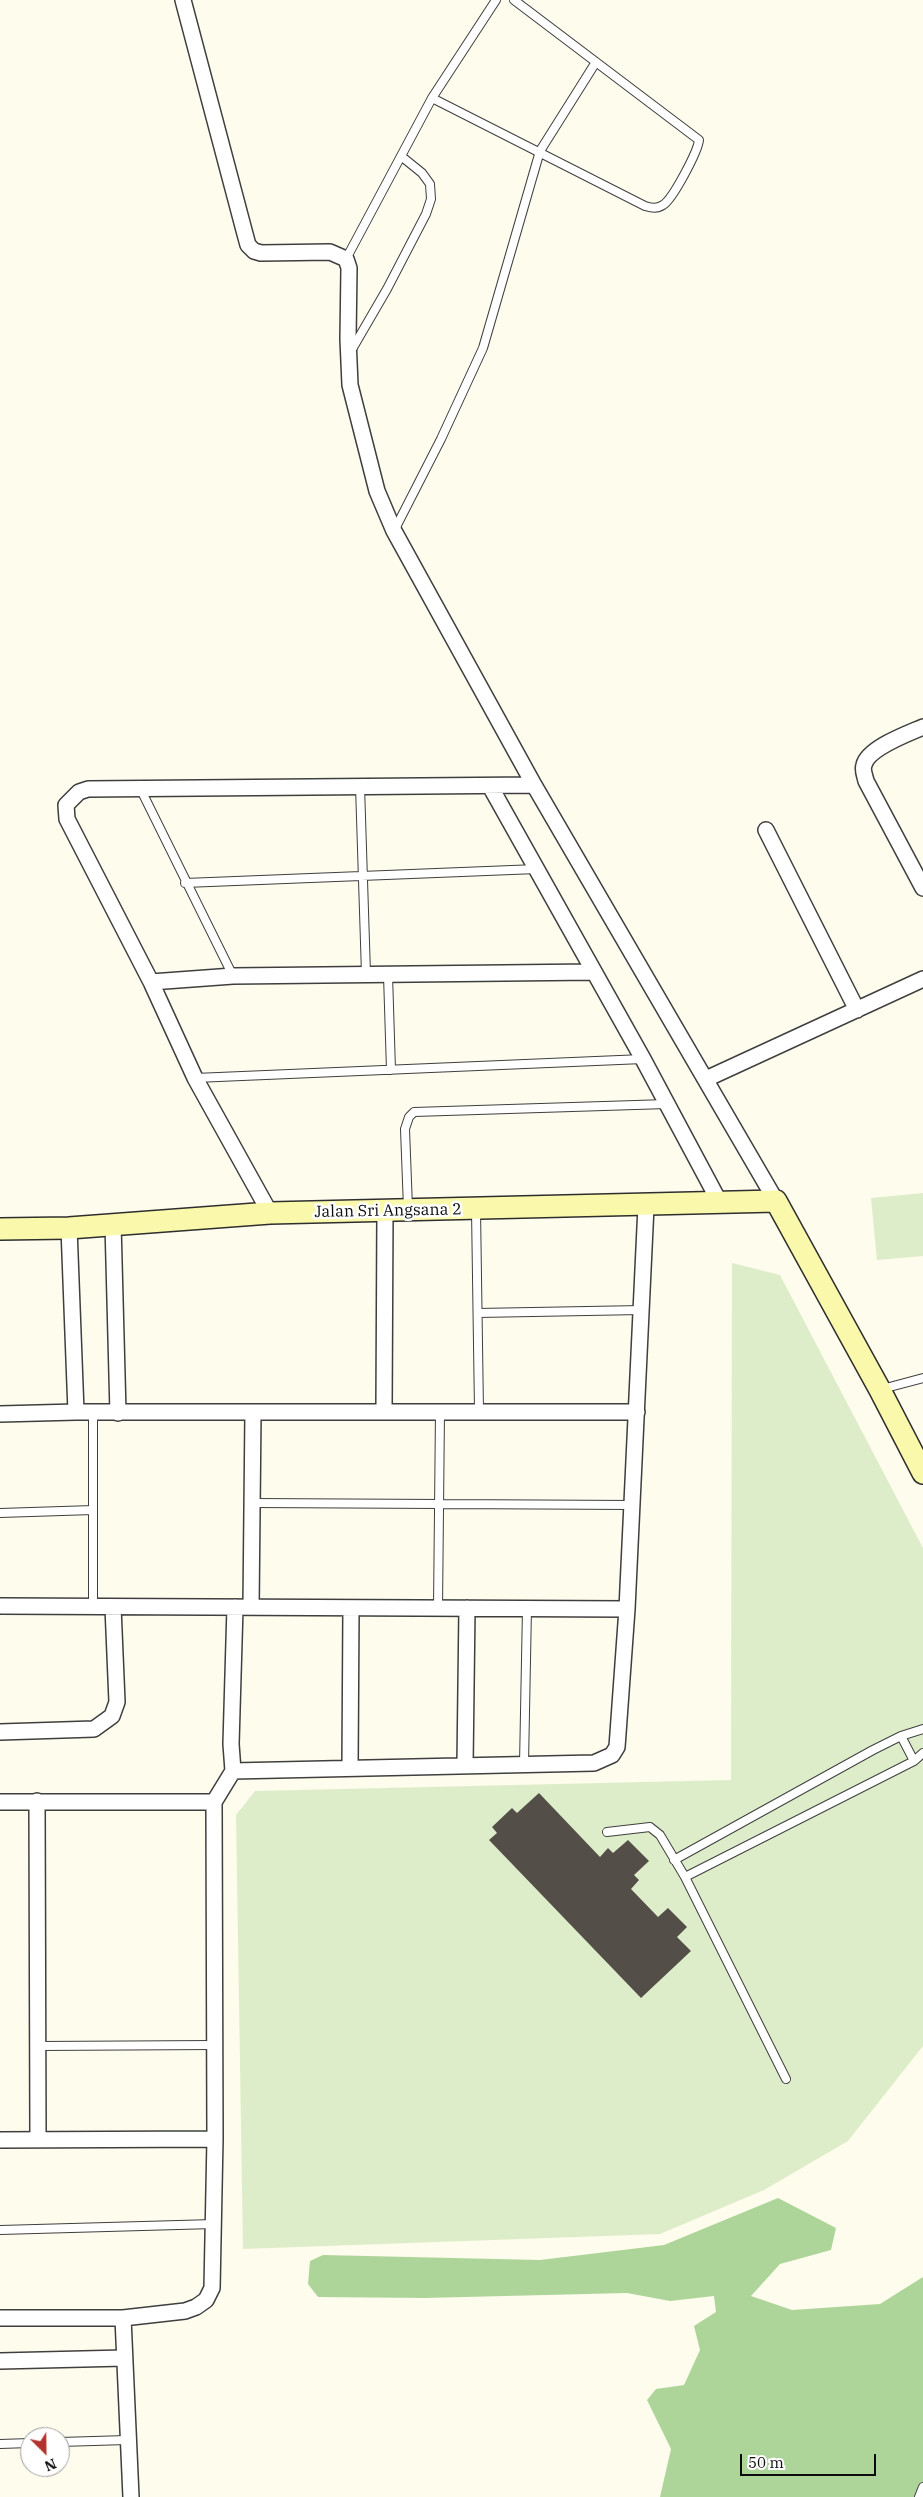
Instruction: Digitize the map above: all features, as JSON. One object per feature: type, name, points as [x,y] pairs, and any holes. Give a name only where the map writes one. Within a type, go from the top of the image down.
[{"type":"street","points":[[183,0],[248,245],[254,251],[261,253],[330,252],[346,259],[349,268],[348,356],[350,385],[377,491],[394,531],[534,785],[776,1201],[880,1390],[923,1473]]},
{"type":"street","points":[[923,726],[877,749],[866,758],[863,768],[866,781],[923,888]]},
{"type":"street","points":[[270,1213],[195,1078],[152,982],[66,819],[66,805],[78,792],[88,790],[534,785]]},
{"type":"street","points":[[490,786],[668,1104],[720,1203]]},
{"type":"street","points":[[766,830],[858,1010]]},
{"type":"street","points":[[152,982],[233,976],[594,972]]},
{"type":"street","points":[[706,1079],[923,979]]},
{"type":"street","name":"Jalan Sri Angsana 2","points":[[0,1229],[69,1228],[270,1213],[646,1206],[776,1201]]},
{"type":"street","points":[[233,1771],[594,1763],[612,1755],[617,1747],[627,1609],[646,1206]]},
{"type":"street","points":[[384,1410],[385,1211]]},
{"type":"street","points":[[113,1224],[118,1413]]},
{"type":"street","points":[[69,1228],[76,1412]]},
{"type":"street","points":[[0,1414],[384,1410],[637,1412]]},
{"type":"street","points":[[251,1607],[253,1412]]},
{"type":"street","points":[[0,1606],[627,1609]]},
{"type":"street","points":[[0,1732],[94,1729],[112,1716],[117,1702],[114,1607]]},
{"type":"street","points":[[0,2318],[123,2318],[185,2311],[196,2307],[206,2300],[212,2288],[215,2139],[214,1802],[233,1771],[230,1744],[235,1607]]},
{"type":"street","points":[[350,1767],[351,1608]]},
{"type":"street","points":[[465,1765],[467,1608]]},
{"type":"street","points":[[37,1801],[38,2140]]},
{"type":"street","points":[[0,1802],[214,1802]]},
{"type":"street","points":[[0,2140],[215,2139]]},
{"type":"street","points":[[123,2318],[131,2497]]},
{"type":"street","points":[[0,2361],[124,2358]]},
{"type":"lane","points":[[346,259],[432,98],[496,0]]},
{"type":"lane","points":[[432,98],[540,151],[645,206],[654,208],[666,203],[697,151],[699,140],[514,0]]},
{"type":"lane","points":[[394,531],[441,439],[483,348],[540,151],[596,62]]},
{"type":"lane","points":[[348,356],[387,289],[426,214],[431,199],[430,184],[422,173],[401,156]]},
{"type":"lane","points":[[360,786],[366,974]]},
{"type":"lane","points":[[140,788],[185,883],[233,976]]},
{"type":"lane","points":[[185,883],[537,869]]},
{"type":"lane","points":[[388,975],[391,1070]]},
{"type":"lane","points":[[195,1078],[643,1059]]},
{"type":"lane","points":[[408,1210],[405,1129],[408,1116],[414,1112],[668,1104]]},
{"type":"lane","points":[[476,1209],[479,1411]]},
{"type":"lane","points":[[478,1313],[642,1310]]},
{"type":"lane","points":[[880,1390],[923,1378]]},
{"type":"lane","points":[[438,1608],[440,1411]]},
{"type":"lane","points":[[93,1412],[93,1606]]},
{"type":"lane","points":[[252,1503],[632,1505]]},
{"type":"lane","points":[[0,1513],[93,1510]]},
{"type":"lane","points":[[524,1764],[527,1608]]},
{"type":"lane","points":[[674,1860],[902,1736],[923,1729]]},
{"type":"lane","points":[[902,1736],[914,1761]]},
{"type":"lane","points":[[685,1878],[914,1761],[923,1753]]},
{"type":"lane","points":[[607,1832],[650,1827],[660,1835],[685,1878],[786,2079]]},
{"type":"lane","points":[[38,2046],[214,2045]]},
{"type":"lane","points":[[0,2230],[214,2224]]},
{"type":"lane","points":[[70,2442],[127,2440]]},
{"type":"lane","points":[[0,2444],[20,2443]]},
{"type":"lane","points":[[919,2497],[923,2487]]},
{"type":"green space","points":[[923,1193],[923,1256],[877,1260],[871,1198]]},
{"type":"green space","points":[[732,1263],[780,1275],[923,1548],[923,2046],[848,2141],[764,2190],[660,2234],[243,2249],[236,1815],[255,1791],[731,1780]]},
{"type":"green space","points":[[778,2198],[836,2228],[831,2250],[780,2264],[751,2296],[792,2310],[880,2304],[923,2277],[923,2497],[660,2497],[671,2449],[647,2400],[656,2389],[684,2385],[700,2350],[694,2326],[716,2312],[714,2296],[670,2301],[627,2293],[424,2298],[318,2297],[308,2284],[310,2261],[323,2255],[540,2260],[664,2245]]},
{"type":"building","points":[[539,1793],[600,1857],[608,1848],[613,1853],[628,1840],[649,1861],[634,1875],[639,1880],[631,1889],[658,1917],[668,1908],[687,1927],[677,1937],[691,1951],[641,1998],[489,1840],[497,1833],[492,1827],[512,1808],[517,1813]]}]
